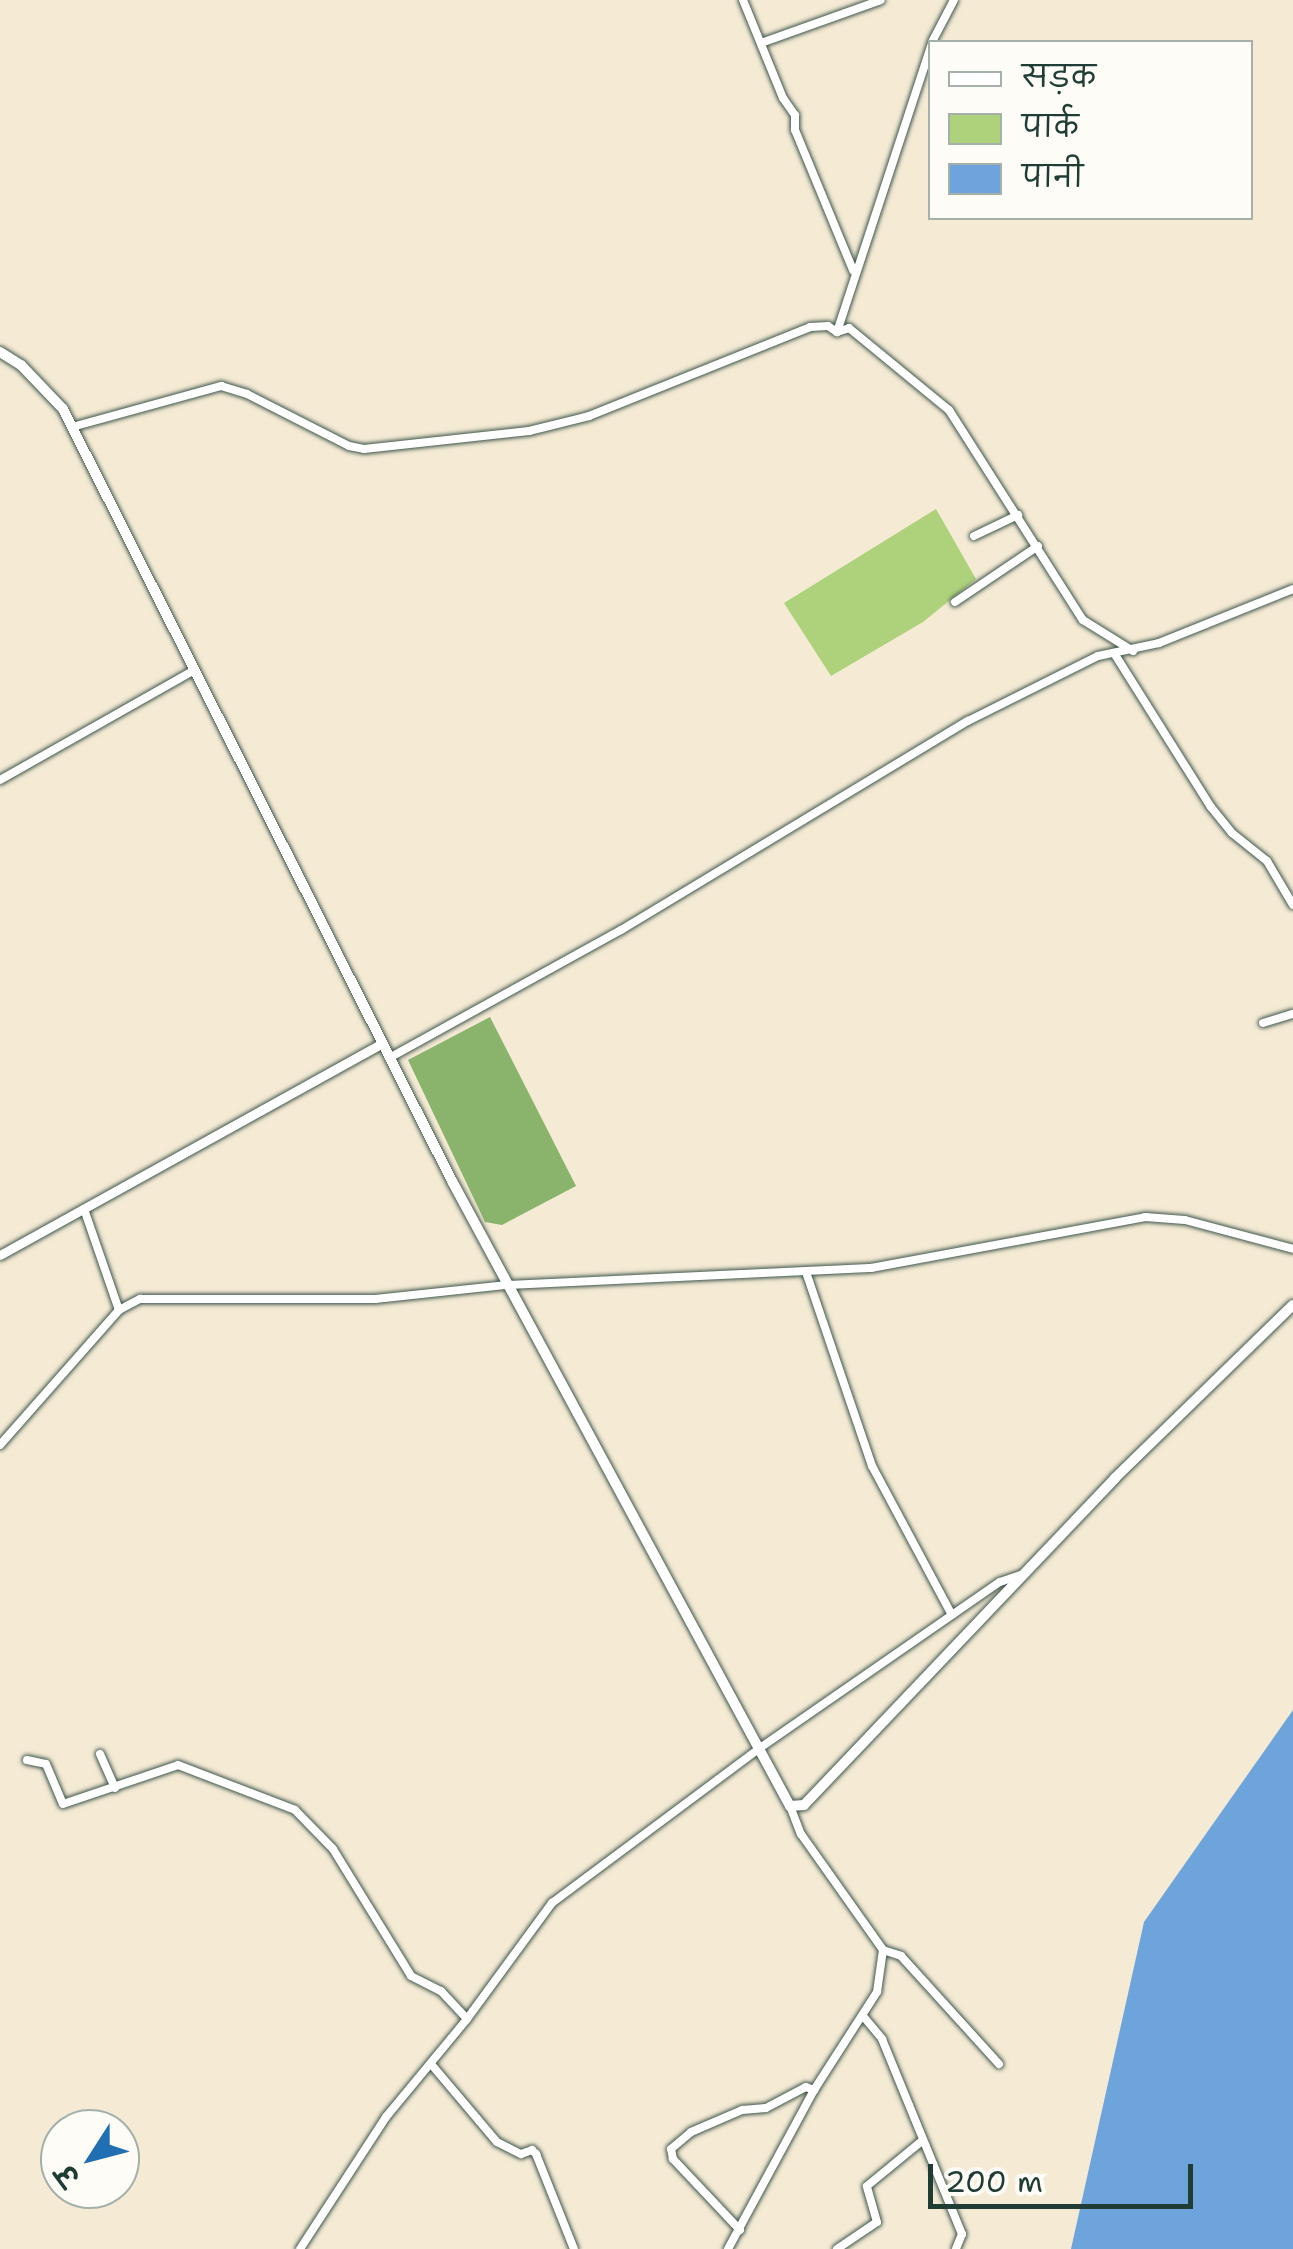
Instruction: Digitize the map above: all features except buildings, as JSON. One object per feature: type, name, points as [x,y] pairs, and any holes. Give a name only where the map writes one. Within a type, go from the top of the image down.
[{"type":"main road","points":[[0,352],[21,366],[63,410],[507,1285],[790,1806],[804,1805],[1024,1574],[1293,1305]]},
{"type":"street","points":[[743,0],[782,98],[795,115],[795,130],[854,274]]},
{"type":"street","points":[[761,43],[881,0]]},
{"type":"street","points":[[933,40],[954,0]]},
{"type":"street","points":[[837,332],[928,53]]},
{"type":"street","points":[[72,427],[220,386],[247,394],[350,446],[401,446],[529,430],[589,416],[810,328],[828,326],[837,332]]},
{"type":"street","points":[[837,332],[849,328],[866,338],[949,410],[1083,620],[1134,650]]},
{"type":"street","points":[[974,536],[1018,516]]},
{"type":"street","points":[[956,602],[1038,546]]},
{"type":"street","points":[[390,1058],[621,930],[968,722],[1098,656],[1134,650],[1293,589]]},
{"type":"street","points":[[1114,654],[1226,826],[1267,861],[1293,904]]},
{"type":"street","points":[[0,780],[193,671]]},
{"type":"street","points":[[1263,1023],[1293,1014]]},
{"type":"street","points":[[0,1256],[382,1043]]},
{"type":"street","points":[[84,1209],[118,1310]]},
{"type":"street","points":[[0,1445],[118,1310],[150,1298],[375,1300],[507,1285],[870,1268],[1145,1217],[1185,1220],[1293,1250]]},
{"type":"street","points":[[806,1272],[872,1466],[952,1615]]},
{"type":"street","points":[[300,2249],[386,2117],[467,2020],[552,1903],[758,1750],[1006,1578],[1024,1574]]},
{"type":"street","points":[[100,1754],[116,1788]]},
{"type":"street","points":[[26,1760],[46,1764],[63,1804],[116,1788],[156,1769],[178,1765],[294,1810],[333,1849],[411,1976],[441,1992],[467,2020]]},
{"type":"street","points":[[728,2249],[814,2090],[863,2016],[882,1978],[882,1950],[801,1834],[790,1806]]},
{"type":"street","points":[[882,1950],[901,1956],[1000,2064]]},
{"type":"street","points":[[863,2016],[882,2039],[962,2234],[956,2249]]},
{"type":"street","points":[[431,2064],[497,2142],[518,2153],[536,2154],[574,2249]]},
{"type":"street","points":[[740,2230],[673,2158],[672,2149],[691,2132],[742,2110],[772,2106],[806,2087],[814,2090]]},
{"type":"street","points":[[837,2249],[877,2222],[866,2186],[923,2140]]},
{"type":"street","points":[[858,2236],[866,2249]]},
{"type":"green space","points":[[936,509],[976,579],[923,622],[831,676],[784,603]]},
{"type":"green space","points":[[490,1017],[576,1186],[502,1225],[485,1222],[408,1060]]},
{"type":"water","points":[[1293,1710],[1293,2249],[1071,2249],[1144,1922]]}]
